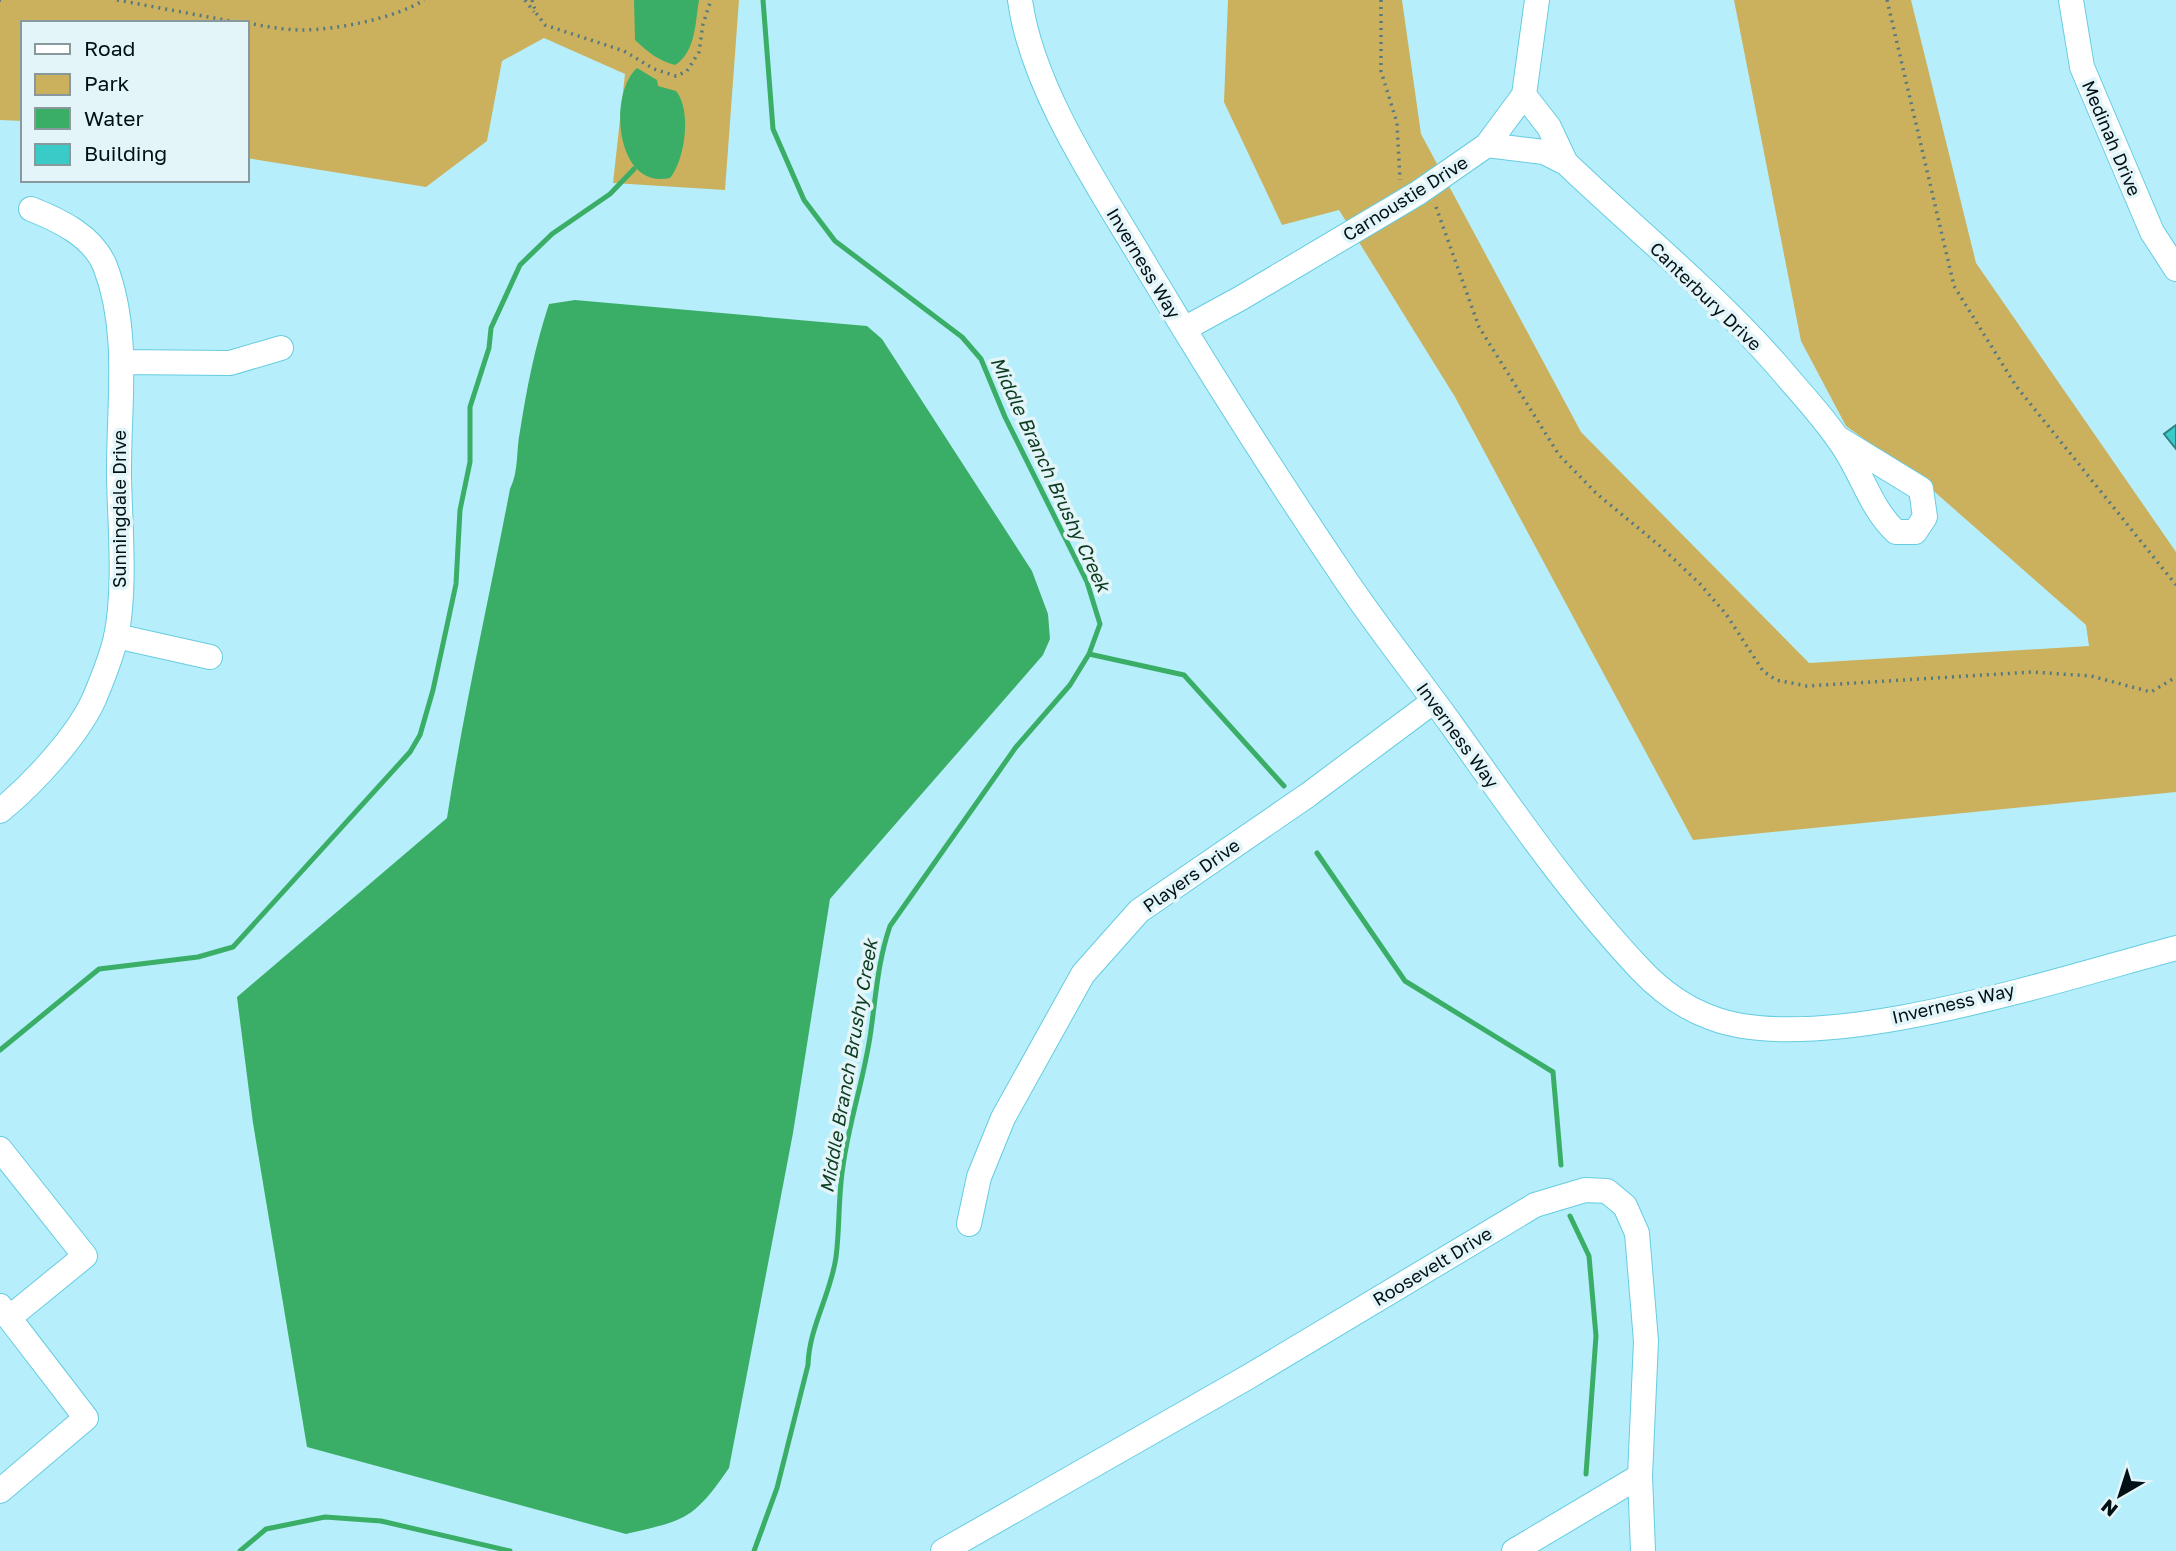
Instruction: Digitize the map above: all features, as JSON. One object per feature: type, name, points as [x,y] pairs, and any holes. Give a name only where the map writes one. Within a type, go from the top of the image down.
[{"type":"street","name":"Inverness Way","points":[[1020,0],[1042,78],[1083,159],[1184,328],[1341,573],[1552,865],[1642,972],[1675,1000],[1714,1019],[1763,1030],[1817,1030],[1935,1011],[2176,948]]},
{"type":"street","name":"Carnoustie Drive","points":[[1184,328],[1241,298],[1418,193],[1487,145],[1524,95],[1537,0]]},
{"type":"street","name":"Medinah Drive","points":[[2071,0],[2082,66],[2152,232],[2176,269]]},
{"type":"street","name":"Canterbury Drive","points":[[1524,95],[1549,127],[1566,163]]},
{"type":"street","name":"Canterbury Drive","points":[[1487,145],[1544,152],[1566,163],[1719,304],[1838,438]]},
{"type":"street","name":"Sunningdale Drive","points":[[0,811],[24,792],[64,746],[96,696],[116,636],[121,554],[121,362],[116,311],[104,264],[82,237],[58,220],[31,209]]},
{"type":"street","points":[[121,362],[230,363],[281,348]]},
{"type":"street","points":[[116,636],[210,657]]},
{"type":"street","name":"Players Drive","points":[[969,1224],[979,1177],[1003,1118],[1083,974],[1130,920],[1139,911],[1308,795],[1434,701]]},
{"type":"street","points":[[0,1149],[85,1256],[5,1312],[86,1418],[0,1492]]},
{"type":"street","name":"Roosevelt Drive","points":[[943,1551],[1248,1377],[1535,1205],[1585,1190],[1607,1191],[1625,1206],[1637,1233],[1646,1341],[1640,1476],[1643,1551]]},
{"type":"street","points":[[1514,1551],[1640,1476]]},
{"type":"path","points":[[117,0],[230,21]]},
{"type":"path","points":[[248,23],[302,30],[323,28],[391,13],[424,0]]},
{"type":"path","points":[[525,0],[545,25],[561,33],[624,51],[654,69],[676,76],[687,71],[699,52],[703,24],[711,0]]},
{"type":"path","points":[[531,0],[536,13]]},
{"type":"path","points":[[1381,0],[1381,71],[1397,123],[1398,177],[1408,189],[1436,206],[1479,327],[1559,455],[1587,485],[1700,584],[1726,614],[1763,671],[1776,680],[1807,686],[2032,672],[2091,676],[2151,692],[2176,677]]},
{"type":"path","points":[[1887,0],[1957,293],[2016,386],[2176,585]]},
{"type":"green space","points":[[0,0],[739,0],[725,190],[613,183],[625,74],[544,38],[502,61],[487,141],[426,187],[248,158],[248,21],[21,21],[21,121],[0,120]]},
{"type":"green space","points":[[1228,0],[1402,0],[1421,134],[1581,432],[1809,663],[2089,646],[2086,625],[1920,479],[1846,426],[1801,341],[1734,0],[1911,0],[1976,263],[2176,552],[2176,792],[1693,840],[1455,397],[1339,210],[1282,225],[1224,102]]},
{"type":"water","points":[[634,0],[699,0],[691,45],[675,65],[653,55],[635,40]]},
{"type":"water","points":[[637,68],[657,80],[658,86],[676,91],[681,99],[685,135],[680,159],[670,178],[652,178],[638,170],[628,155],[622,137],[622,98],[628,81]]},
{"type":"water","points":[[575,300],[867,326],[882,339],[1032,571],[1048,614],[1050,639],[1043,655],[830,899],[793,1133],[729,1468],[706,1498],[686,1515],[675,1521],[626,1534],[307,1447],[253,1123],[237,997],[447,818],[469,694],[515,475],[519,438],[536,351],[549,304]]},
{"type":"building","points":[[2176,425],[2176,449],[2164,434]]},
{"type":"waterway","name":"Middle Branch Brushy Creek","points":[[754,1551],[777,1488],[808,1365],[812,1337],[833,1271],[841,1177],[865,1064],[880,965],[890,926],[1016,747],[1070,685],[1089,654],[1100,624],[1087,582],[1005,417],[981,359],[962,337],[835,241],[804,200],[773,129],[763,0]]},
{"type":"waterway","points":[[0,1050],[99,969],[198,957],[233,947],[410,752],[420,735],[433,690],[456,584],[460,510],[470,462],[470,407],[489,348],[491,328],[520,265],[552,234],[610,194],[634,169]]},
{"type":"waterway","points":[[1089,654],[1184,675],[1284,786]]},
{"type":"waterway","points":[[1317,853],[1405,981],[1553,1072],[1561,1165]]},
{"type":"waterway","points":[[1570,1216],[1589,1256],[1596,1336],[1586,1474]]},
{"type":"waterway","name":"Middle Branch Brushy Creek","points":[[240,1551],[266,1529],[325,1517],[381,1521],[510,1551]]}]
